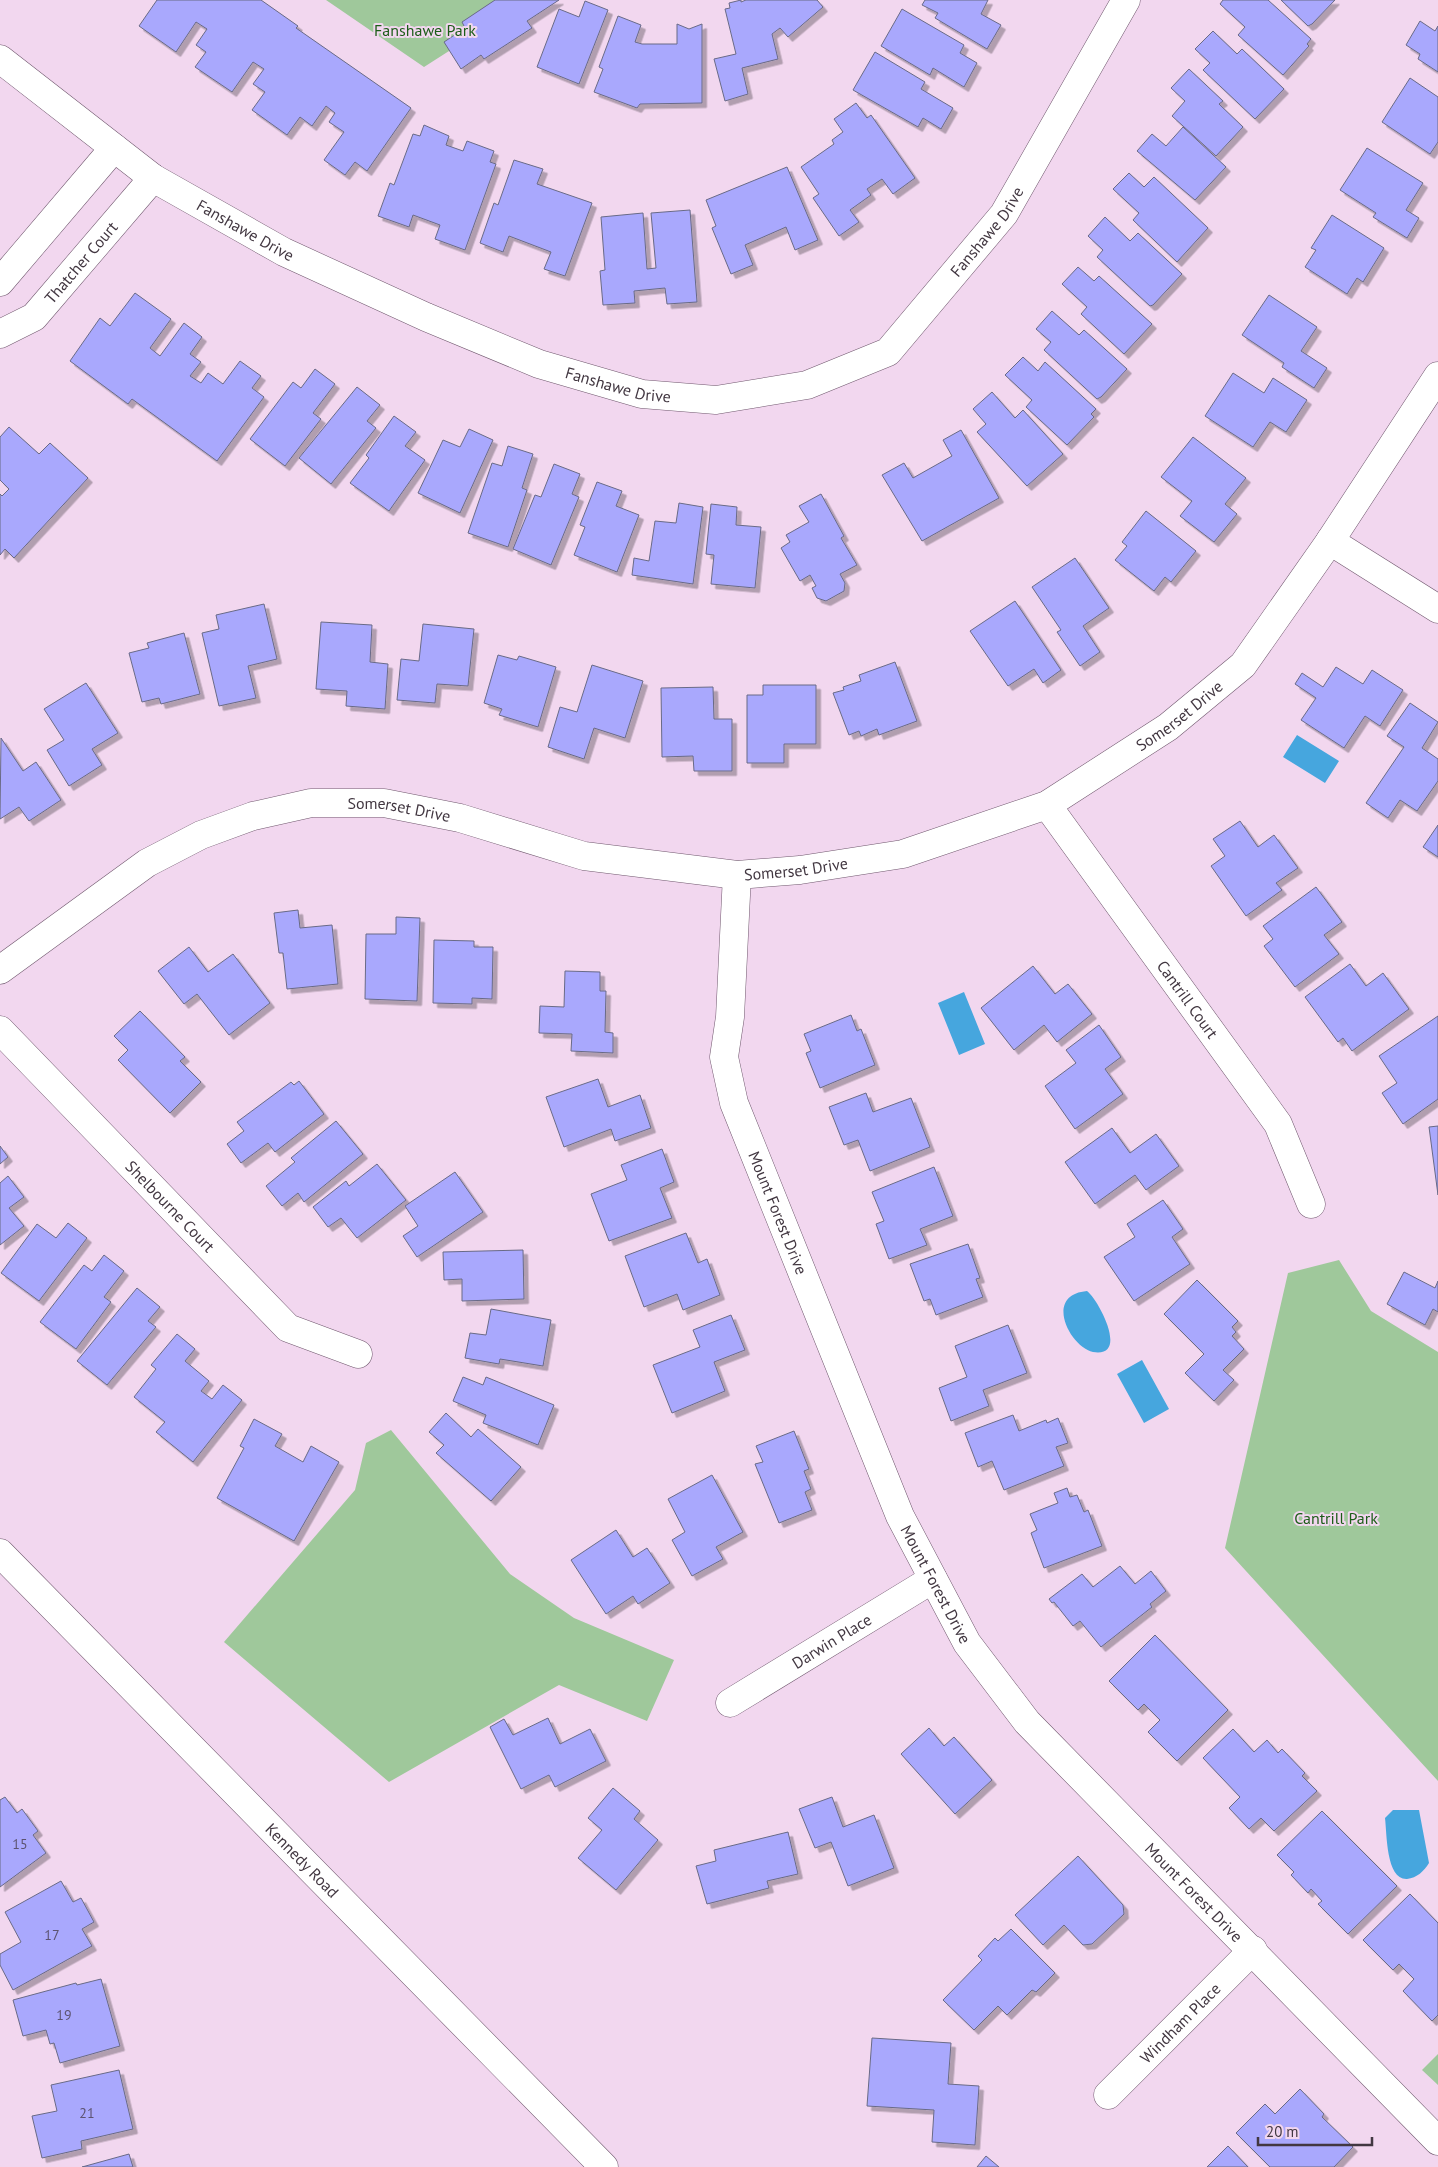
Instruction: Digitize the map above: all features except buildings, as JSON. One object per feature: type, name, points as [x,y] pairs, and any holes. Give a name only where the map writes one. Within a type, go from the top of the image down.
[{"type":"street","name":"Fanshawe Drive","points":[[0,59],[153,178],[284,252],[426,317],[539,364],[642,394],[716,400],[785,389],[816,381],[888,352],[1004,214],[1126,0]]},
{"type":"street","points":[[0,282],[114,148]]},
{"type":"street","name":"Thatcher Court","points":[[0,334],[34,317],[153,178]]},
{"type":"street","name":"Somerset Drive","points":[[0,970],[147,863],[201,835],[253,816],[311,803],[384,803],[460,818],[584,856],[737,875],[800,870],[903,854],[1047,805],[1168,727],[1243,665],[1330,540],[1438,376]]},
{"type":"street","points":[[1330,540],[1438,609]]},
{"type":"street","name":"Cantrill Court","points":[[1047,805],[1278,1124],[1311,1204]]},
{"type":"street","name":"Mount Forest Drive","points":[[737,875],[730,1017],[724,1057],[734,1103],[900,1516],[967,1644],[1026,1722],[1253,1950],[1438,2141]]},
{"type":"street","name":"Shelbourne Court","points":[[0,1030],[288,1328],[358,1354]]},
{"type":"street","name":"Kennedy Road","points":[[0,1553],[604,2167]]},
{"type":"street","name":"Darwin Place","points":[[730,1703],[933,1580]]},
{"type":"street","name":"Windham Place","points":[[1108,2095],[1253,1950]]},
{"type":"green space","name":"Fanshawe Park","points":[[326,0],[529,0],[424,67]]},
{"type":"green space","name":"Cantrill Park","points":[[1339,1260],[1371,1311],[1438,1352],[1438,1781],[1225,1548],[1288,1273]]},
{"type":"green space","points":[[391,1430],[510,1574],[574,1618],[674,1660],[647,1721],[559,1685],[389,1782],[224,1642],[355,1490],[366,1443]]},
{"type":"green space","points":[[1438,2054],[1438,2085],[1422,2070]]},
{"type":"water","points":[[1297,735],[1339,761],[1325,783],[1283,757]]},
{"type":"water","points":[[964,992],[985,1044],[959,1055],[938,1003]]},
{"type":"water","points":[[1087,1291],[1098,1305],[1108,1327],[1109,1346],[1104,1351],[1093,1352],[1084,1348],[1069,1332],[1065,1321],[1063,1311],[1066,1302],[1074,1295]]},
{"type":"water","points":[[1142,1360],[1169,1409],[1144,1423],[1117,1374]]},
{"type":"water","points":[[1393,1810],[1419,1810],[1429,1863],[1420,1874],[1407,1879],[1400,1877],[1395,1872],[1389,1855],[1385,1818]]}]
